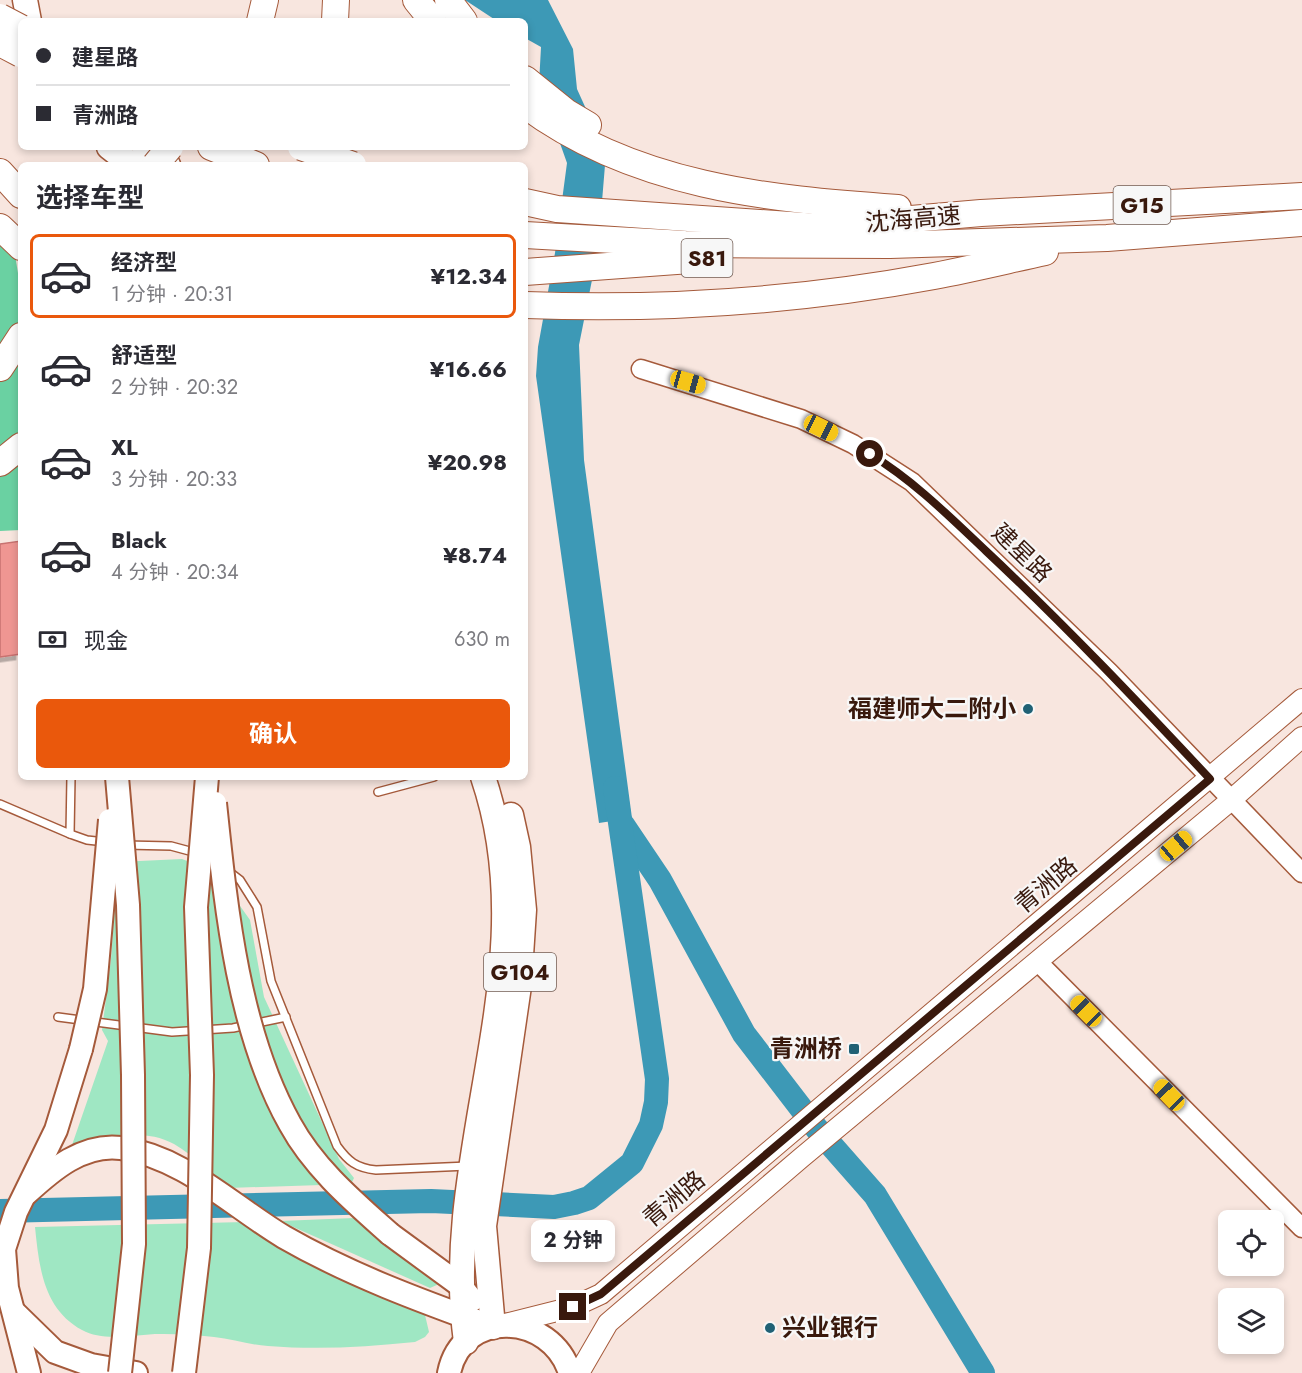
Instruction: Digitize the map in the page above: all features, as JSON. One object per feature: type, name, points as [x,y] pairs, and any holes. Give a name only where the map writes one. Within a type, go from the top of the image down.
[{"type":"highway","points":[[6,0],[7,20],[18,51]]},
{"type":"highway","points":[[25,0],[28,18]]},
{"type":"highway","points":[[261,18],[265,0]]},
{"type":"highway","points":[[335,18],[336,0]]},
{"type":"highway","points":[[416,0],[431,18]]},
{"type":"highway","points":[[448,0],[462,18]]},
{"type":"highway","points":[[0,17],[18,26]]},
{"type":"highway","points":[[0,43],[18,52]]},
{"type":"highway","points":[[528,81],[566,112],[612,140],[717,188]]},
{"type":"highway","points":[[528,107],[581,140],[624,159],[717,188],[796,201],[981,213]]},
{"type":"highway","points":[[113,150],[128,162]]},
{"type":"highway","points":[[148,150],[164,162]]},
{"type":"highway","points":[[158,162],[168,150]]},
{"type":"highway","points":[[218,150],[248,162]]},
{"type":"highway","points":[[310,150],[344,162]]},
{"type":"highway","points":[[0,172],[18,192]]},
{"type":"highway","name":"沈海高速","points":[[528,203],[557,209],[818,228],[981,213],[1302,196]]},
{"type":"highway","name":"沈海高速","points":[[528,235],[685,244],[890,245],[1107,238],[1302,223]]},
{"type":"highway","points":[[0,227],[18,244]]},
{"type":"highway","points":[[528,305],[634,307],[829,291],[933,276],[1107,238]]},
{"type":"highway","name":"S81","points":[[528,272],[890,245]]},
{"type":"highway","points":[[3,364],[18,341]]},
{"type":"highway","name":"G104","points":[[483,1167],[505,940],[506,897],[500,837],[484,780]]},
{"type":"highway","name":"G104","points":[[466,1342],[461,1286],[519,986],[524,910],[519,847],[500,780]]},
{"type":"highway","name":"G104","points":[[474,1225],[493,1327]]},
{"type":"main road","name":"青洲路","points":[[493,1327],[573,1307],[601,1294],[1302,699]]},
{"type":"main road","points":[[579,1373],[608,1323],[801,1158],[1230,801],[1302,737]]},
{"type":"main road","points":[[29,1373],[5,1270],[4,1249],[9,1229],[56,1130],[81,1049],[95,989],[116,780]]},
{"type":"main road","points":[[116,780],[128,905],[134,1098],[134,1244],[120,1373]]},
{"type":"main road","points":[[184,1373],[199,1248],[202,1075],[196,908],[207,780]]},
{"type":"main road","points":[[212,780],[223,874],[246,1011],[260,1056],[290,1125],[337,1187],[390,1234],[461,1286],[493,1327]]},
{"type":"main road","points":[[1050,915],[1068,937]]},
{"type":"main road","points":[[26,1194],[53,1169],[74,1157],[97,1149],[121,1148],[161,1161],[213,1187],[283,1236],[374,1283],[493,1327],[521,1326],[547,1337],[561,1353],[570,1373]]},
{"type":"main road","points":[[15,1312],[55,1352],[91,1365],[136,1373]]},
{"type":"main road","points":[[449,1373],[457,1354],[466,1342],[493,1327]]},
{"type":"street","name":"建星路","points":[[641,369],[801,419],[835,435],[897,470],[1008,572],[1109,672],[1230,801],[1302,873]]},
{"type":"street","points":[[1038,962],[1302,1228]]},
{"type":"lane","points":[[70,780],[70,834]]},
{"type":"lane","points":[[378,792],[423,780]]},
{"type":"lane","points":[[0,804],[87,840],[148,847],[171,846],[207,857]]},
{"type":"lane","points":[[216,861],[240,880],[257,907],[271,981],[337,1146],[347,1161],[361,1169],[375,1170],[483,1167]]},
{"type":"lane","points":[[58,1017],[172,1032],[233,1028],[286,1017]]},
{"type":"green space","points":[[0,245],[15,255],[18,273],[18,530],[0,531]]},
{"type":"green space","points":[[182,859],[216,872],[250,920],[264,997],[339,1159],[354,1178],[351,1184],[228,1188],[188,1154],[162,1139],[123,1135],[72,1145],[108,1041],[102,1030],[111,959],[118,862]]},
{"type":"green space","points":[[354,1218],[439,1279],[439,1284],[430,1288],[280,1221]]},
{"type":"green space","points":[[245,1222],[418,1306],[425,1315],[429,1332],[415,1342],[323,1348],[261,1345],[189,1335],[154,1334],[111,1337],[91,1334],[69,1321],[51,1298],[41,1271],[35,1227]]},
{"type":"water","points":[[465,0],[548,0],[573,49],[577,89],[606,153],[598,250],[579,345],[584,460],[632,818],[599,823],[536,376],[538,347],[555,253],[567,163],[539,84],[541,47],[528,40],[528,18],[492,18]]},
{"type":"building","points":[[18,541],[18,654],[0,657],[0,544]]},
{"type":"waterway","points":[[0,1211],[431,1201],[554,1207],[589,1198],[632,1163],[651,1125],[656,1102],[657,1079],[615,788]]},
{"type":"waterway","points":[[623,825],[660,880],[744,1034],[817,1129],[875,1195],[983,1373]]},
{"type":"place","name":"福建师大二附小","points":[[1028,709]]},
{"type":"place","name":"青洲桥","points":[[854,1049]]},
{"type":"place","name":"兴业银行","points":[[770,1328]]},
{"type":"route","points":[[573,1307],[601,1294],[1210,779],[1109,672],[1008,572],[912,482],[870,454]]}]
